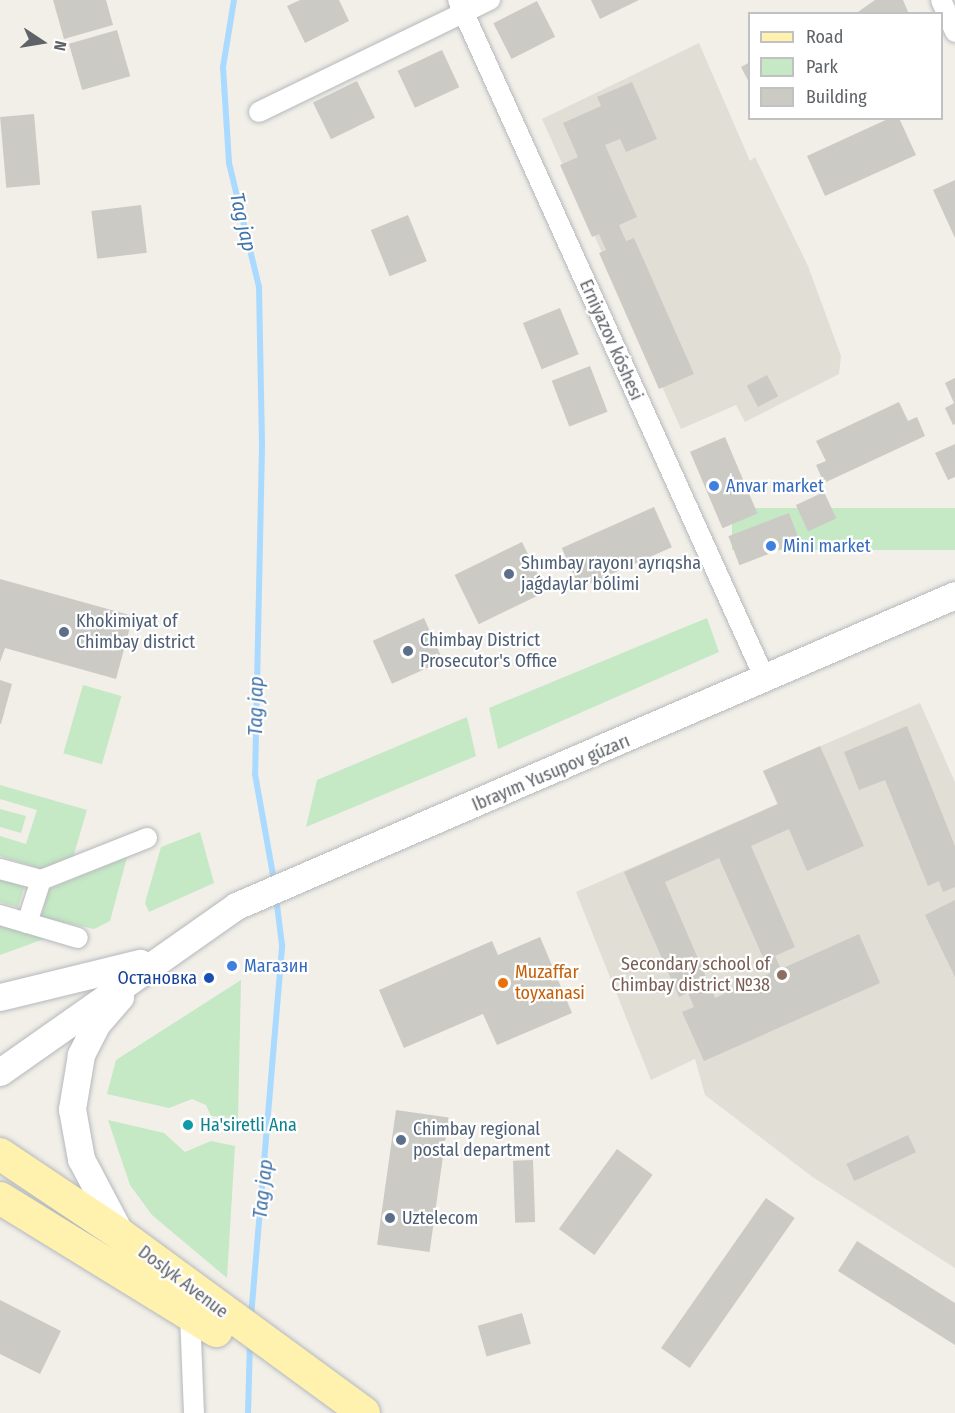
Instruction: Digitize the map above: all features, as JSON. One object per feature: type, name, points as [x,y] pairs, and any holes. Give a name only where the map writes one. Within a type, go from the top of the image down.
[{"type":"main road","name":"Ibrayım Yusupov gúzarı","points":[[153,960],[236,906],[955,595]]},
{"type":"main road","points":[[0,998],[153,960]]},
{"type":"main road","points":[[0,1072],[153,960]]},
{"type":"main road","points":[[122,1235],[73,1135],[75,1078],[97,1023],[153,960]]},
{"type":"main road","name":"Doslyk Avenue","points":[[0,1154],[122,1235],[227,1327],[272,1358],[364,1413]]},
{"type":"main road","name":"Doslyk Avenue","points":[[0,1198],[190,1314],[227,1327]]},
{"type":"main road","name":"Doslyk Avenue","points":[[272,1358],[335,1413]]},
{"type":"street","points":[[259,112],[461,6],[490,0]]},
{"type":"street","points":[[941,0],[955,32]]},
{"type":"street","name":"Erniyazov kóshesi","points":[[461,6],[765,679]]},
{"type":"street","points":[[0,869],[41,880],[147,838]]},
{"type":"street","points":[[27,923],[41,880]]},
{"type":"street","points":[[0,915],[78,938]]},
{"type":"street","points":[[190,1314],[194,1413]]},
{"type":"shaded area","points":[[699,43],[750,161],[755,157],[808,266],[841,356],[839,374],[745,422],[736,405],[681,429],[542,119]]},
{"type":"shaded area","name":"Secondary school of Chimbay district №38","points":[[920,703],[955,782],[955,1268],[814,1178],[705,1095],[695,1059],[651,1080],[576,892],[777,804],[763,771]]},
{"type":"green space","points":[[732,508],[955,508],[955,550],[732,550]]},
{"type":"green space","points":[[707,618],[719,652],[498,749],[489,708]]},
{"type":"green space","points":[[83,685],[121,696],[102,764],[63,753]]},
{"type":"green space","points":[[467,717],[476,756],[306,827],[317,780]]},
{"type":"green space","points":[[0,785],[87,810],[72,861],[41,869],[0,856],[0,836],[26,844],[37,810],[0,799]]},
{"type":"green space","points":[[0,809],[26,816],[21,833],[0,827]]},
{"type":"green space","points":[[200,832],[214,883],[149,912],[145,903],[161,847]]},
{"type":"green space","points":[[127,857],[110,921],[94,929],[41,917],[49,889]]},
{"type":"green space","points":[[0,878],[25,885],[18,907],[0,902]]},
{"type":"green space","points":[[0,921],[52,936],[0,955]]},
{"type":"green space","points":[[241,980],[238,1119],[211,1116],[206,1105],[192,1099],[169,1108],[107,1094],[116,1060]]},
{"type":"green space","points":[[108,1120],[164,1133],[185,1152],[211,1141],[235,1146],[227,1278],[152,1215],[130,1185]]},
{"type":"building","points":[[53,0],[106,0],[113,25],[64,39]]},
{"type":"building","points":[[300,0],[339,0],[349,21],[305,43],[287,6]]},
{"type":"building","points":[[591,0],[639,0],[600,19]]},
{"type":"building","points":[[875,0],[903,0],[908,12],[858,12]]},
{"type":"building","points":[[537,1],[555,37],[512,59],[493,23]]},
{"type":"building","points":[[117,30],[130,76],[82,90],[69,44]]},
{"type":"building","points":[[442,50],[459,87],[415,108],[398,71]]},
{"type":"building","points":[[748,63],[748,80],[741,67]]},
{"type":"building","points":[[357,81],[375,118],[331,139],[313,102]]},
{"type":"building","points":[[632,82],[657,139],[626,152],[620,139],[605,145],[637,217],[619,225],[626,241],[634,238],[694,374],[659,389],[599,253],[606,250],[599,234],[592,237],[560,165],[578,157],[563,123],[601,106],[597,97]]},
{"type":"building","points":[[34,114],[40,185],[6,188],[0,117]]},
{"type":"building","points":[[886,120],[900,120],[916,155],[825,196],[807,156]]},
{"type":"building","points":[[955,180],[955,238],[933,190]]},
{"type":"building","points":[[141,205],[147,253],[97,259],[91,211]]},
{"type":"building","points":[[408,215],[427,261],[390,276],[371,230]]},
{"type":"building","points":[[560,308],[579,354],[542,369],[523,323]]},
{"type":"building","points":[[590,366],[608,412],[569,426],[552,381]]},
{"type":"building","points":[[767,375],[778,396],[758,407],[747,386]]},
{"type":"building","points":[[955,378],[955,424],[953,425],[945,408],[954,403],[945,383]]},
{"type":"building","points":[[899,402],[908,421],[917,417],[925,436],[824,483],[816,465],[826,461],[816,441]]},
{"type":"building","points":[[725,437],[757,513],[722,528],[690,452]]},
{"type":"building","points":[[955,444],[955,477],[948,480],[935,453]]},
{"type":"building","points":[[824,492],[836,518],[808,531],[796,505]]},
{"type":"building","points":[[654,507],[672,547],[580,588],[562,548]]},
{"type":"building","points":[[789,513],[800,542],[739,565],[728,536]]},
{"type":"building","points":[[522,542],[546,591],[479,624],[455,575]]},
{"type":"building","name":"Khokimiyat of Chimbay district","points":[[0,579],[133,616],[116,679],[5,648],[0,662]]},
{"type":"building","name":"Chimbay District Prosecutor's Office","points":[[424,618],[443,661],[392,684],[373,641]]},
{"type":"building","points":[[0,680],[12,684],[1,724],[0,724]]},
{"type":"building","points":[[907,726],[955,846],[955,887],[943,892],[939,881],[928,886],[885,780],[859,790],[844,752]]},
{"type":"building","points":[[820,746],[864,846],[807,871],[789,829],[751,846],[795,947],[775,956],[781,969],[859,934],[880,983],[704,1061],[682,1012],[694,1007],[688,993],[679,997],[624,872],[778,804],[763,771]],"holes":[[[719,858],[770,973],[715,998],[665,882]]]},
{"type":"building","points":[[955,900],[955,977],[925,915]]},
{"type":"building","points":[[540,937],[572,1013],[497,1045],[483,1014],[404,1048],[379,990],[492,941],[498,955]]},
{"type":"building","points":[[396,1110],[448,1117],[430,1252],[377,1245]]},
{"type":"building","points":[[908,1135],[916,1152],[854,1181],[846,1164]]},
{"type":"building","points":[[617,1149],[653,1175],[594,1255],[559,1229]]},
{"type":"building","points":[[533,1160],[535,1222],[515,1223],[513,1161]]},
{"type":"building","points":[[766,1198],[795,1218],[690,1368],[661,1348]]},
{"type":"building","points":[[857,1241],[955,1303],[955,1345],[838,1271]]},
{"type":"building","points":[[0,1300],[61,1331],[40,1374],[0,1354]]},
{"type":"building","points":[[522,1313],[531,1344],[487,1356],[478,1326]]},
{"type":"waterway","name":"Tag jap","points":[[234,0],[223,67],[229,163],[259,287],[262,447],[255,774],[274,881]]},
{"type":"waterway","name":"Tag jap","points":[[251,1317],[282,945],[276,897]]},
{"type":"waterway","name":"Tag jap","points":[[248,1413],[250,1342]]},
{"type":"place","name":"Anvar market","points":[[714,486]]},
{"type":"place","name":"Mini market","points":[[771,546]]},
{"type":"place","name":"Shımbay rayonı ayrıqsha jaǵdaylar bólimi","points":[[509,574]]},
{"type":"place","name":"Khokimiyat of Chimbay district","points":[[64,632]]},
{"type":"place","name":"Chimbay District Prosecutor's Office","points":[[408,651]]},
{"type":"place","name":"Магазин","points":[[232,966]]},
{"type":"place","name":"Secondary school of Chimbay district №38","points":[[782,975]]},
{"type":"place","name":"Остановка","points":[[209,978]]},
{"type":"place","name":"Muzaffar toyxanasi","points":[[503,983]]},
{"type":"place","name":"Ha'siretli Ana","points":[[188,1125]]},
{"type":"place","name":"Chimbay regional postal department","points":[[401,1140]]},
{"type":"place","name":"Uztelecom","points":[[390,1218]]}]
